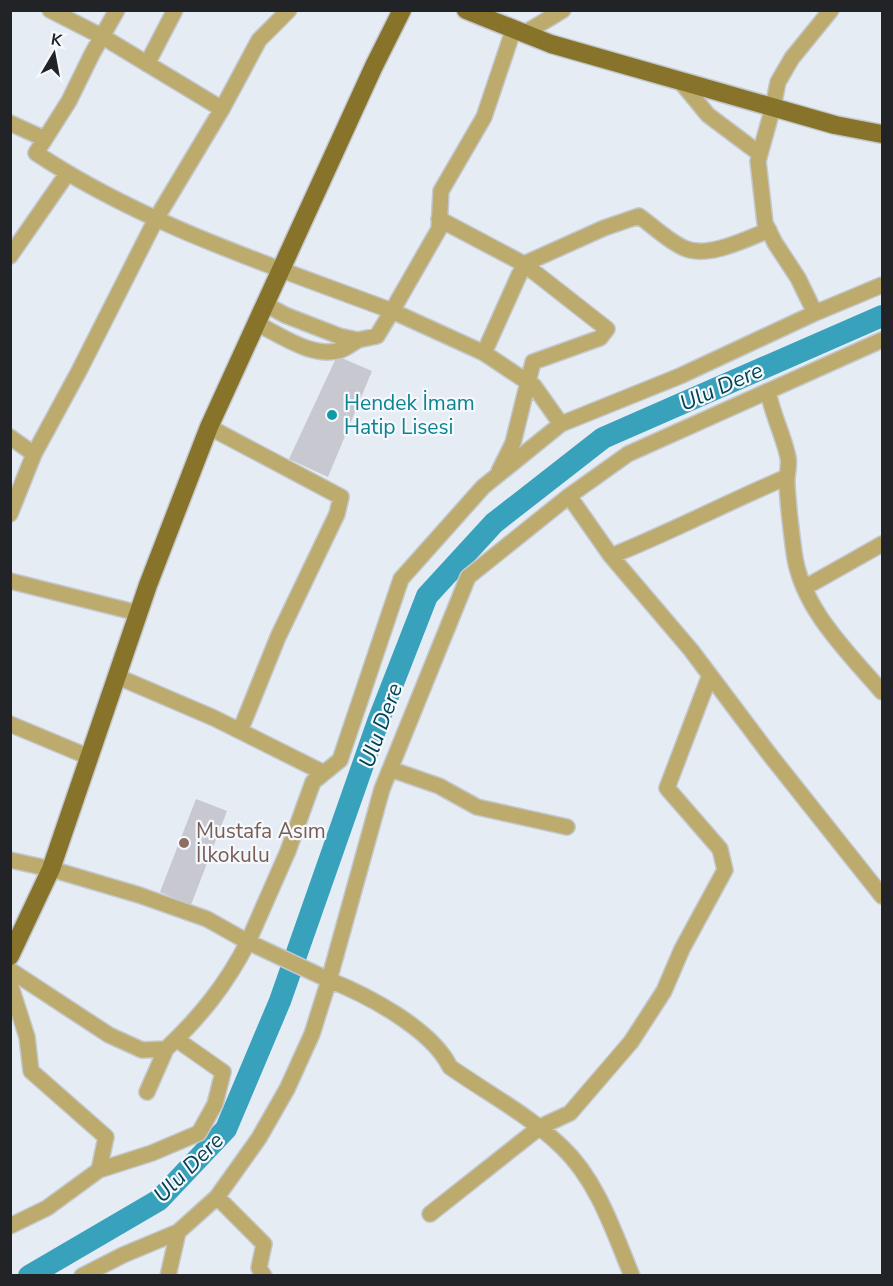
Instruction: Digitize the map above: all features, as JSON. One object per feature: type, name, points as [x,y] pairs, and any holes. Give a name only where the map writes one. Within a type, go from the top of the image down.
[{"type":"main road","points":[[10,956],[51,869],[138,613],[209,427],[374,66],[402,10]]},
{"type":"main road","points":[[466,10],[485,13],[519,31],[551,44],[835,125],[882,134]]},
{"type":"street","points":[[50,10],[102,37],[222,109]]},
{"type":"street","points":[[117,10],[69,101],[36,153],[66,174],[156,219],[392,311],[484,353],[534,386],[561,424]]},
{"type":"street","points":[[147,64],[174,10]]},
{"type":"street","points":[[10,514],[34,454],[156,219],[222,109],[259,40],[289,10]]},
{"type":"street","points":[[256,323],[288,340],[316,351],[340,350],[358,340],[377,336],[439,229],[441,191],[484,117],[519,31],[563,10]]},
{"type":"street","points":[[815,313],[798,278],[765,223],[758,161],[778,82],[792,58],[831,10]]},
{"type":"street","points":[[680,81],[708,115],[760,154]]},
{"type":"street","points":[[10,123],[45,139]]},
{"type":"street","points":[[12,252],[66,174]]},
{"type":"street","points":[[484,353],[524,264],[604,228],[639,216],[684,248],[699,252],[737,243],[769,230]]},
{"type":"street","points":[[439,219],[524,264],[607,328],[600,338],[532,362],[513,443],[495,477]]},
{"type":"street","points":[[147,1092],[171,1044],[190,1026],[232,974],[288,851],[313,782],[340,760],[401,579],[483,487],[561,424],[680,376],[815,313],[882,285]]},
{"type":"street","points":[[265,304],[314,327],[358,340]]},
{"type":"street","points":[[82,1275],[178,1232],[217,1197],[259,1138],[287,1089],[312,1034],[382,789],[468,578],[569,496],[628,454],[882,340]]},
{"type":"street","points":[[768,392],[789,459],[787,477],[794,555],[800,580],[820,615],[882,692]]},
{"type":"street","points":[[209,427],[341,497],[337,513],[278,637],[240,731]]},
{"type":"street","points":[[10,437],[34,454]]},
{"type":"street","points":[[611,556],[664,535],[746,494],[787,477]]},
{"type":"street","points":[[569,496],[611,556],[710,675],[882,896]]},
{"type":"street","points":[[804,588],[882,544]]},
{"type":"street","points":[[10,581],[138,613]]},
{"type":"street","points":[[430,1214],[540,1127],[570,1113],[632,1042],[664,991],[682,949],[725,870],[720,849],[667,788],[710,675]]},
{"type":"street","points":[[116,676],[240,731],[324,773]]},
{"type":"street","points":[[10,724],[89,757]]},
{"type":"street","points":[[390,769],[439,786],[477,807],[567,827]]},
{"type":"street","points":[[10,860],[139,894],[207,919],[248,942],[329,980],[363,993],[414,1028],[443,1053],[450,1067],[540,1127],[564,1148],[598,1198],[632,1275]]},
{"type":"street","points":[[10,970],[109,1035],[142,1050],[171,1044],[223,1072],[215,1104],[199,1133],[152,1153],[99,1170],[47,1208],[10,1226]]},
{"type":"street","points":[[10,984],[27,1037],[31,1071],[106,1137],[99,1170]]},
{"type":"street","points":[[217,1197],[264,1244],[259,1268],[264,1275]]},
{"type":"street","points":[[168,1275],[178,1232]]},
{"type":"building","name":"Hendek İmam Hatip Lisesi","points":[[337,356],[372,371],[328,477],[289,459]]},
{"type":"building","points":[[196,799],[227,811],[191,905],[160,892]]},
{"type":"waterway","name":"Ulu Dere","points":[[29,1276],[159,1200],[226,1129],[280,1001],[379,719],[427,596],[494,523],[603,438],[882,316]]},
{"type":"place","name":"Hendek İmam Hatip Lisesi","points":[[332,415]]},
{"type":"place","name":"Mustafa Asım İlkokulu","points":[[184,843]]}]
